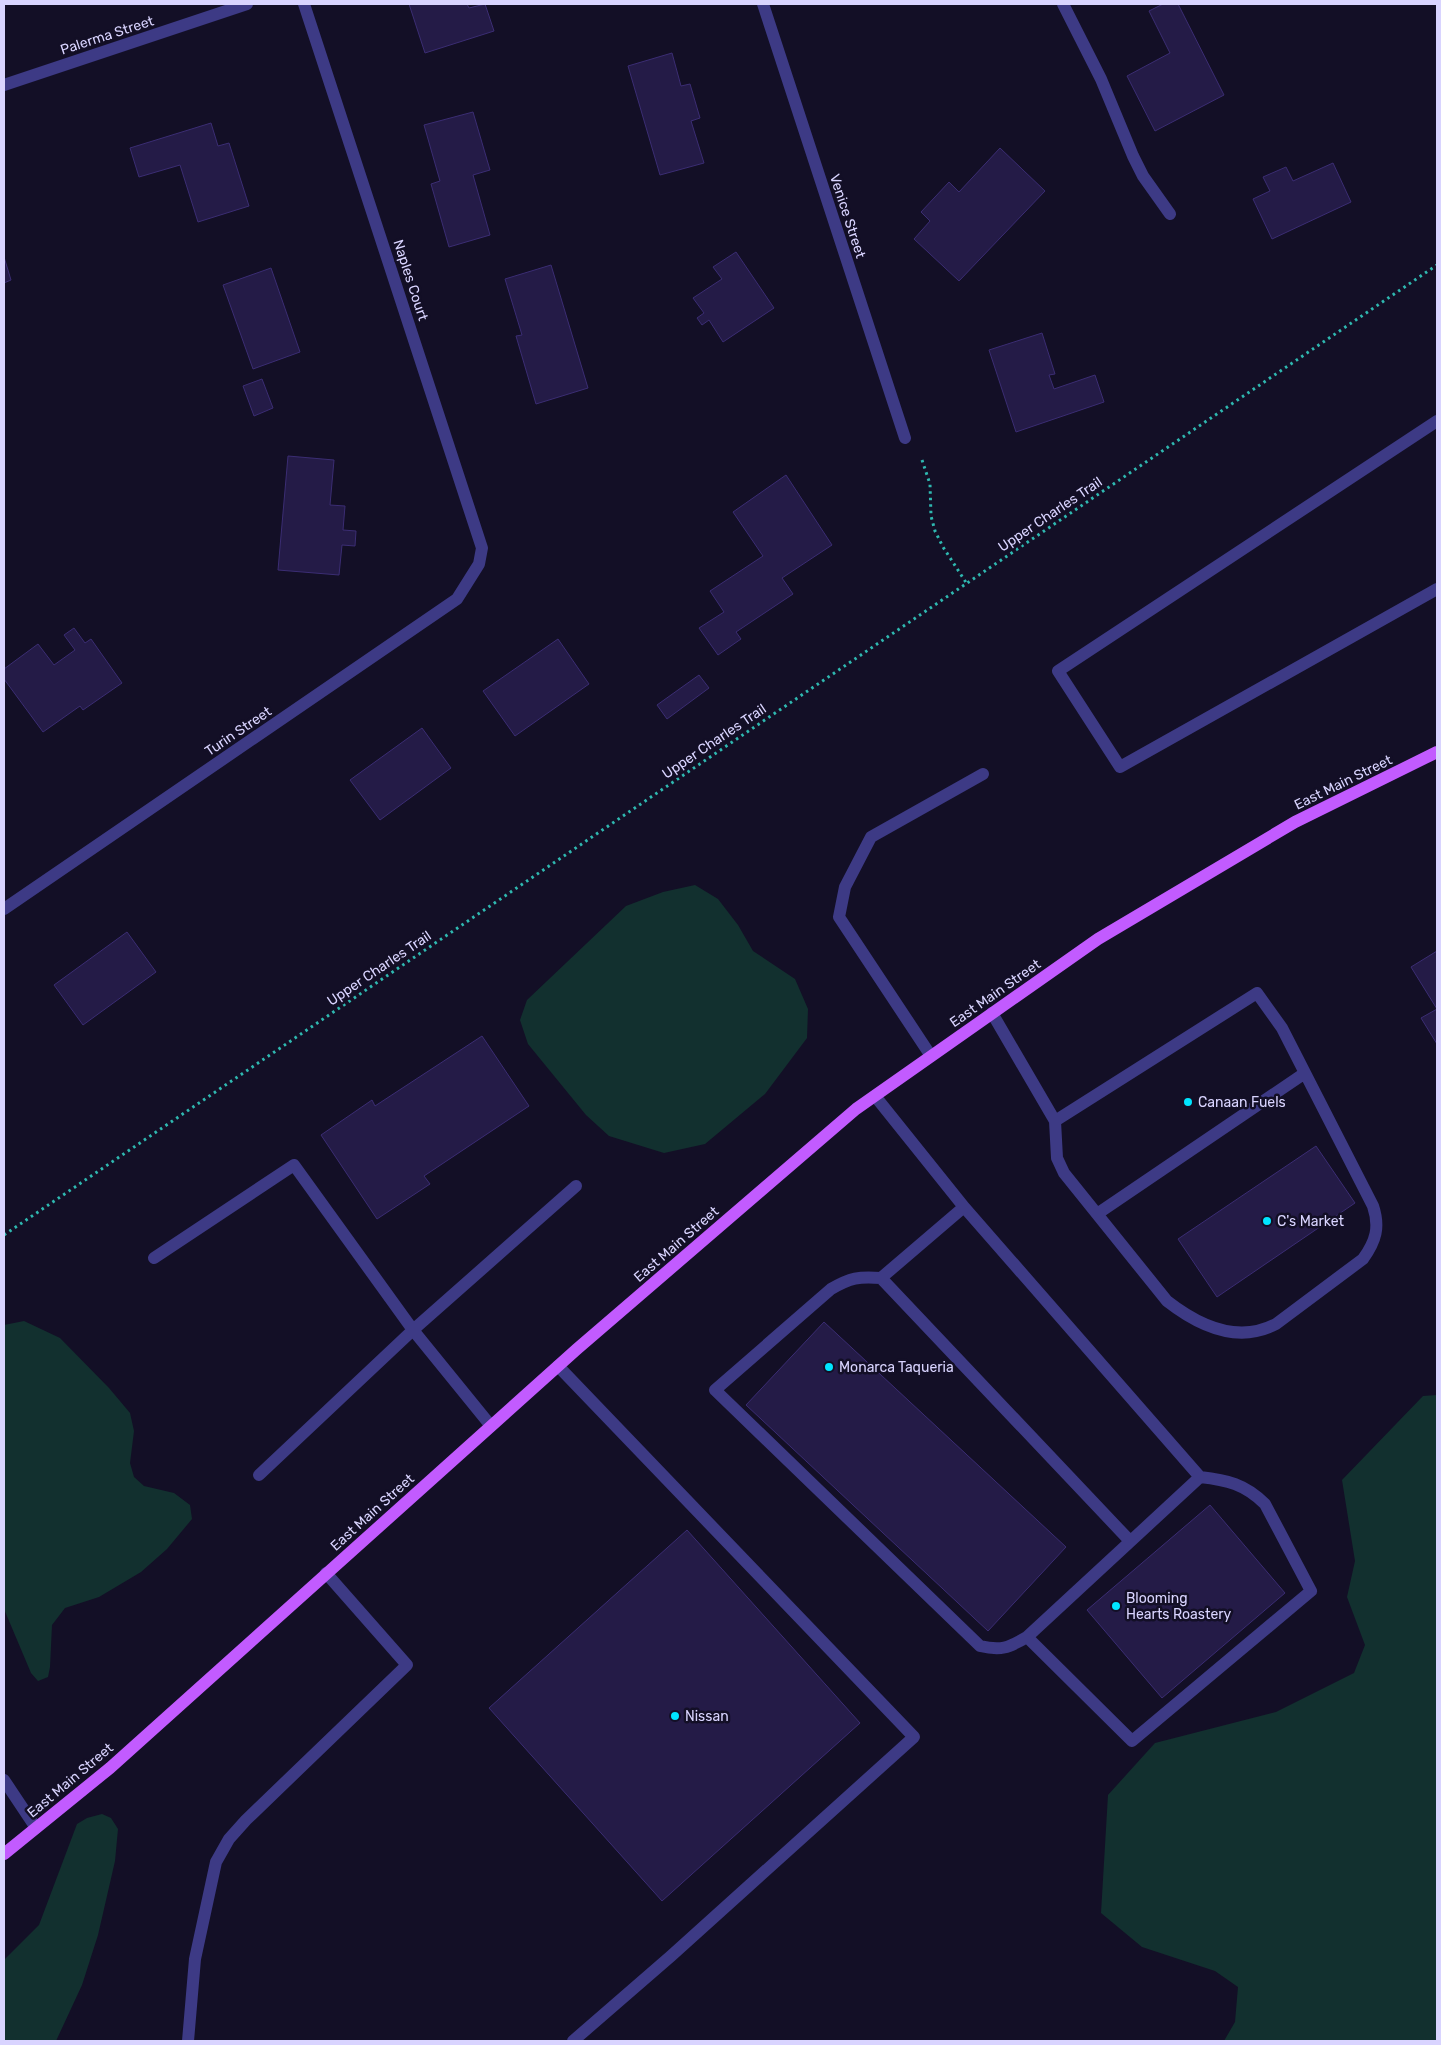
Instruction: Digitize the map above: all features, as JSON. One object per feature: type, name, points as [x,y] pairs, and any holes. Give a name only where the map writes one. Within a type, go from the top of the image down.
[{"type":"main road","name":"East Main Street","points":[[4,1854],[110,1768],[558,1366],[856,1110],[1098,939],[1287,827],[1437,752]]},
{"type":"street","name":"Palerma Street","points":[[4,84],[247,4]]},
{"type":"street","name":"Naples Court","points":[[304,4],[482,548],[478,566]]},
{"type":"street","name":"Venice Street","points":[[763,4],[905,438]]},
{"type":"street","points":[[1063,4],[1102,79],[1140,170],[1170,214]]},
{"type":"street","points":[[1437,422],[1058,671],[1120,767],[1437,589]]},
{"type":"street","name":"Turin Street","points":[[4,909],[457,599],[478,566]]},
{"type":"street","points":[[931,1056],[839,917],[844,887],[871,837],[983,774]]},
{"type":"street","points":[[992,1013],[1055,1121],[1057,1158],[1064,1173],[1168,1301],[1186,1316],[1231,1332],[1249,1333],[1263,1330],[1276,1324],[1363,1258],[1372,1246],[1377,1233],[1377,1219],[1373,1206],[1282,1028],[1257,992],[1055,1121]]},
{"type":"street","points":[[1097,1214],[1305,1073]]},
{"type":"street","points":[[875,1096],[964,1207],[1200,1477],[1220,1479],[1239,1485],[1254,1493],[1265,1504],[1311,1591],[1132,1741],[1026,1637]]},
{"type":"street","points":[[154,1258],[294,1165],[413,1330],[491,1426]]},
{"type":"street","points":[[259,1475],[413,1330],[576,1186]]},
{"type":"street","points":[[881,1278],[964,1207]]},
{"type":"street","points":[[1130,1541],[881,1278],[862,1276],[846,1280],[831,1290],[715,1390],[980,1646],[995,1650],[1010,1647],[1026,1637],[1200,1477]]},
{"type":"street","points":[[558,1366],[914,1737],[671,1956],[573,2041]]},
{"type":"street","points":[[188,2041],[195,1960],[216,1862],[229,1839],[246,1820],[407,1665],[326,1573]]},
{"type":"street","points":[[4,1780],[36,1828]]},
{"type":"path","name":"Upper Charles Trail","points":[[4,1235],[1437,265]]},
{"type":"path","points":[[905,438],[920,457],[926,470],[930,484],[931,516],[935,531],[967,584]]},
{"type":"green space","points":[[695,885],[718,899],[738,925],[753,951],[795,979],[808,1009],[807,1038],[765,1094],[705,1144],[664,1153],[609,1136],[586,1115],[528,1044],[520,1020],[527,1000],[626,906],[663,892]]},
{"type":"green space","points":[[24,1321],[60,1338],[109,1388],[130,1413],[134,1431],[130,1463],[134,1477],[144,1486],[174,1493],[190,1505],[192,1519],[167,1549],[141,1572],[99,1597],[65,1608],[52,1625],[48,1677],[38,1681],[31,1673],[4,1609],[4,1325]]},
{"type":"green space","points":[[1437,1395],[1437,2040],[1224,2041],[1235,2022],[1238,1987],[1215,1971],[1142,1947],[1101,1913],[1108,1795],[1155,1743],[1276,1712],[1354,1673],[1365,1645],[1347,1597],[1355,1561],[1342,1480],[1423,1396]]},
{"type":"green space","points":[[102,1814],[111,1818],[118,1829],[115,1861],[98,1935],[82,1985],[56,2041],[4,2041],[4,1960],[39,1925],[77,1824],[87,1818]]},
{"type":"building","points":[[409,4],[467,4],[469,8],[485,4],[494,31],[425,53]]},
{"type":"building","points":[[1163,4],[1178,4],[1224,95],[1155,131],[1127,76],[1170,53],[1149,11]]},
{"type":"building","points":[[672,53],[681,86],[690,84],[700,118],[691,121],[704,163],[660,175],[628,66]]},
{"type":"building","points":[[473,112],[490,170],[473,175],[490,235],[449,247],[431,184],[440,181],[424,125]]},
{"type":"building","points":[[211,123],[218,146],[229,143],[249,206],[198,222],[180,165],[139,177],[130,148]]},
{"type":"building","points":[[1000,148],[1045,191],[959,281],[914,239],[930,221],[921,212],[949,182],[959,192]]},
{"type":"building","points":[[1333,163],[1351,202],[1272,239],[1253,199],[1270,191],[1263,177],[1286,167],[1293,181]]},
{"type":"building","points":[[736,252],[774,308],[723,342],[709,320],[702,325],[697,318],[704,313],[693,298],[722,279],[713,267]]},
{"type":"building","points":[[4,257],[11,280],[4,283]]},
{"type":"building","points":[[551,265],[588,388],[536,404],[516,336],[522,335],[505,279]]},
{"type":"building","points":[[271,268],[300,352],[253,369],[223,285]]},
{"type":"building","points":[[1042,333],[1055,374],[1049,375],[1054,389],[1095,375],[1104,402],[1016,432],[989,350]]},
{"type":"building","points":[[262,379],[273,408],[254,416],[243,386]]},
{"type":"building","points":[[288,456],[334,460],[330,505],[345,506],[343,530],[356,531],[355,546],[342,545],[339,575],[278,570]]},
{"type":"building","points":[[786,475],[832,545],[782,578],[793,594],[736,632],[741,639],[718,655],[699,628],[724,612],[710,591],[763,556],[733,512]]},
{"type":"building","points":[[74,628],[85,643],[91,639],[122,683],[83,710],[80,706],[43,732],[4,679],[4,669],[38,644],[54,665],[75,650],[64,635]]},
{"type":"building","points":[[558,639],[589,684],[515,736],[483,691]]},
{"type":"building","points":[[699,675],[709,688],[667,719],[657,705]]},
{"type":"building","points":[[422,728],[451,768],[380,820],[350,780]]},
{"type":"building","points":[[127,932],[156,972],[83,1025],[54,985]]},
{"type":"building","points":[[1437,951],[1437,1009],[1411,967]]},
{"type":"building","points":[[1437,1009],[1437,1044],[1421,1018]]},
{"type":"building","points":[[482,1036],[529,1106],[424,1176],[430,1184],[377,1219],[321,1135],[372,1100],[375,1106]]},
{"type":"building","name":"C's Market","points":[[1316,1146],[1355,1203],[1217,1297],[1178,1239]]},
{"type":"building","points":[[824,1322],[1066,1547],[988,1631],[746,1405]]},
{"type":"building","points":[[1210,1505],[1285,1593],[1162,1698],[1087,1610]]},
{"type":"building","name":"Nissan","points":[[687,1530],[860,1723],[662,1901],[489,1708]]},
{"type":"place","name":"Canaan Fuels","points":[[1188,1102]]},
{"type":"place","name":"C's Market","points":[[1267,1221]]},
{"type":"place","name":"Monarca Taqueria","points":[[829,1367]]},
{"type":"place","name":"Blooming Hearts Roastery","points":[[1116,1606]]},
{"type":"place","name":"Nissan","points":[[675,1716]]}]
